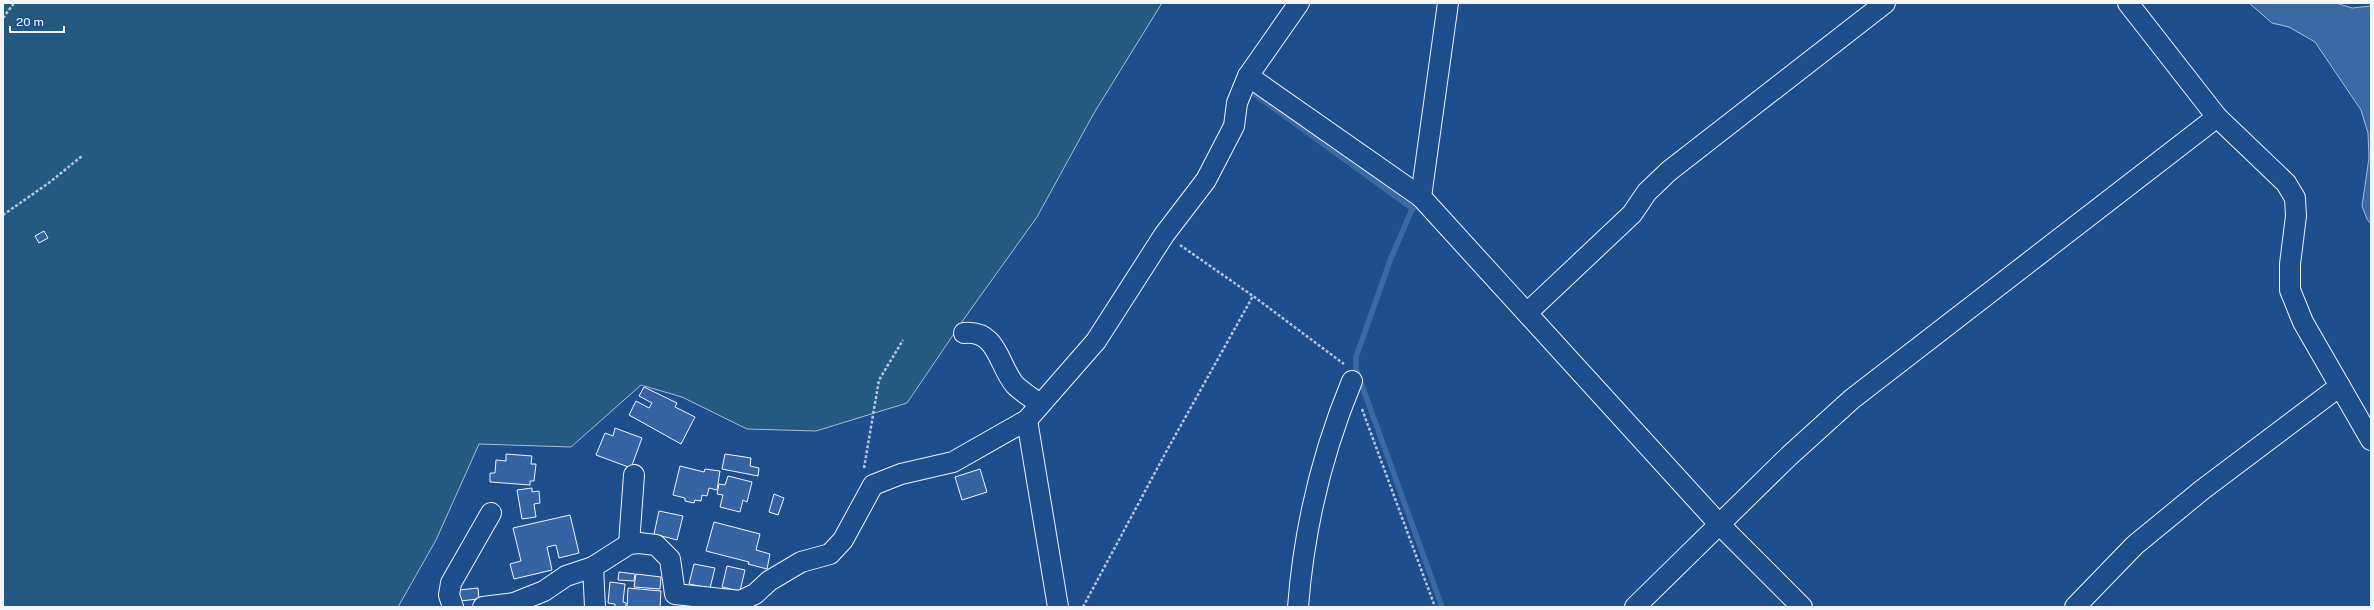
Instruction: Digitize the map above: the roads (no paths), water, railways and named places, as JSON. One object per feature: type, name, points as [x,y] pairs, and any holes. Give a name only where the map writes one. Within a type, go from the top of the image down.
[{"type":"street","points":[[483,607],[514,603],[544,591],[566,576],[593,567],[629,544],[639,543],[656,545],[670,559],[672,600],[740,601],[755,594],[769,581],[801,562],[830,554],[843,540],[873,484],[901,474],[953,462],[1027,420],[1096,341],[1164,235],[1206,180],[1234,126],[1237,103],[1248,76],[1299,3]]},
{"type":"street","points":[[1421,198],[1448,3]]},
{"type":"street","points":[[1527,312],[1632,214],[1647,192],[1669,171],[1885,3]]},
{"type":"street","points":[[2128,3],[2217,117],[2286,183],[2295,198],[2296,216],[2290,264],[2290,290],[2296,308],[2371,440]]},
{"type":"street","points":[[1248,76],[1421,198],[1527,312],[1719,524],[1802,607]]},
{"type":"street","points":[[1634,607],[1788,456],[1852,399],[2217,117]]},
{"type":"street","points":[[964,333],[976,332],[984,336],[998,355],[1015,384],[1040,404]]},
{"type":"street","points":[[1298,607],[1303,553],[1315,490],[1352,381]]},
{"type":"street","points":[[2075,607],[2148,535],[2202,490],[2340,386]]},
{"type":"street","points":[[1027,420],[1058,607]]},
{"type":"street","points":[[629,544],[634,475]]},
{"type":"street","points":[[453,607],[449,595],[452,583],[491,513]]},
{"type":"street","points":[[593,567],[595,607]]},
{"type":"waterway","points":[[1253,93],[1413,209]]},
{"type":"waterway","points":[[1413,207],[1391,258],[1356,357],[1356,369],[1442,607]]}]
